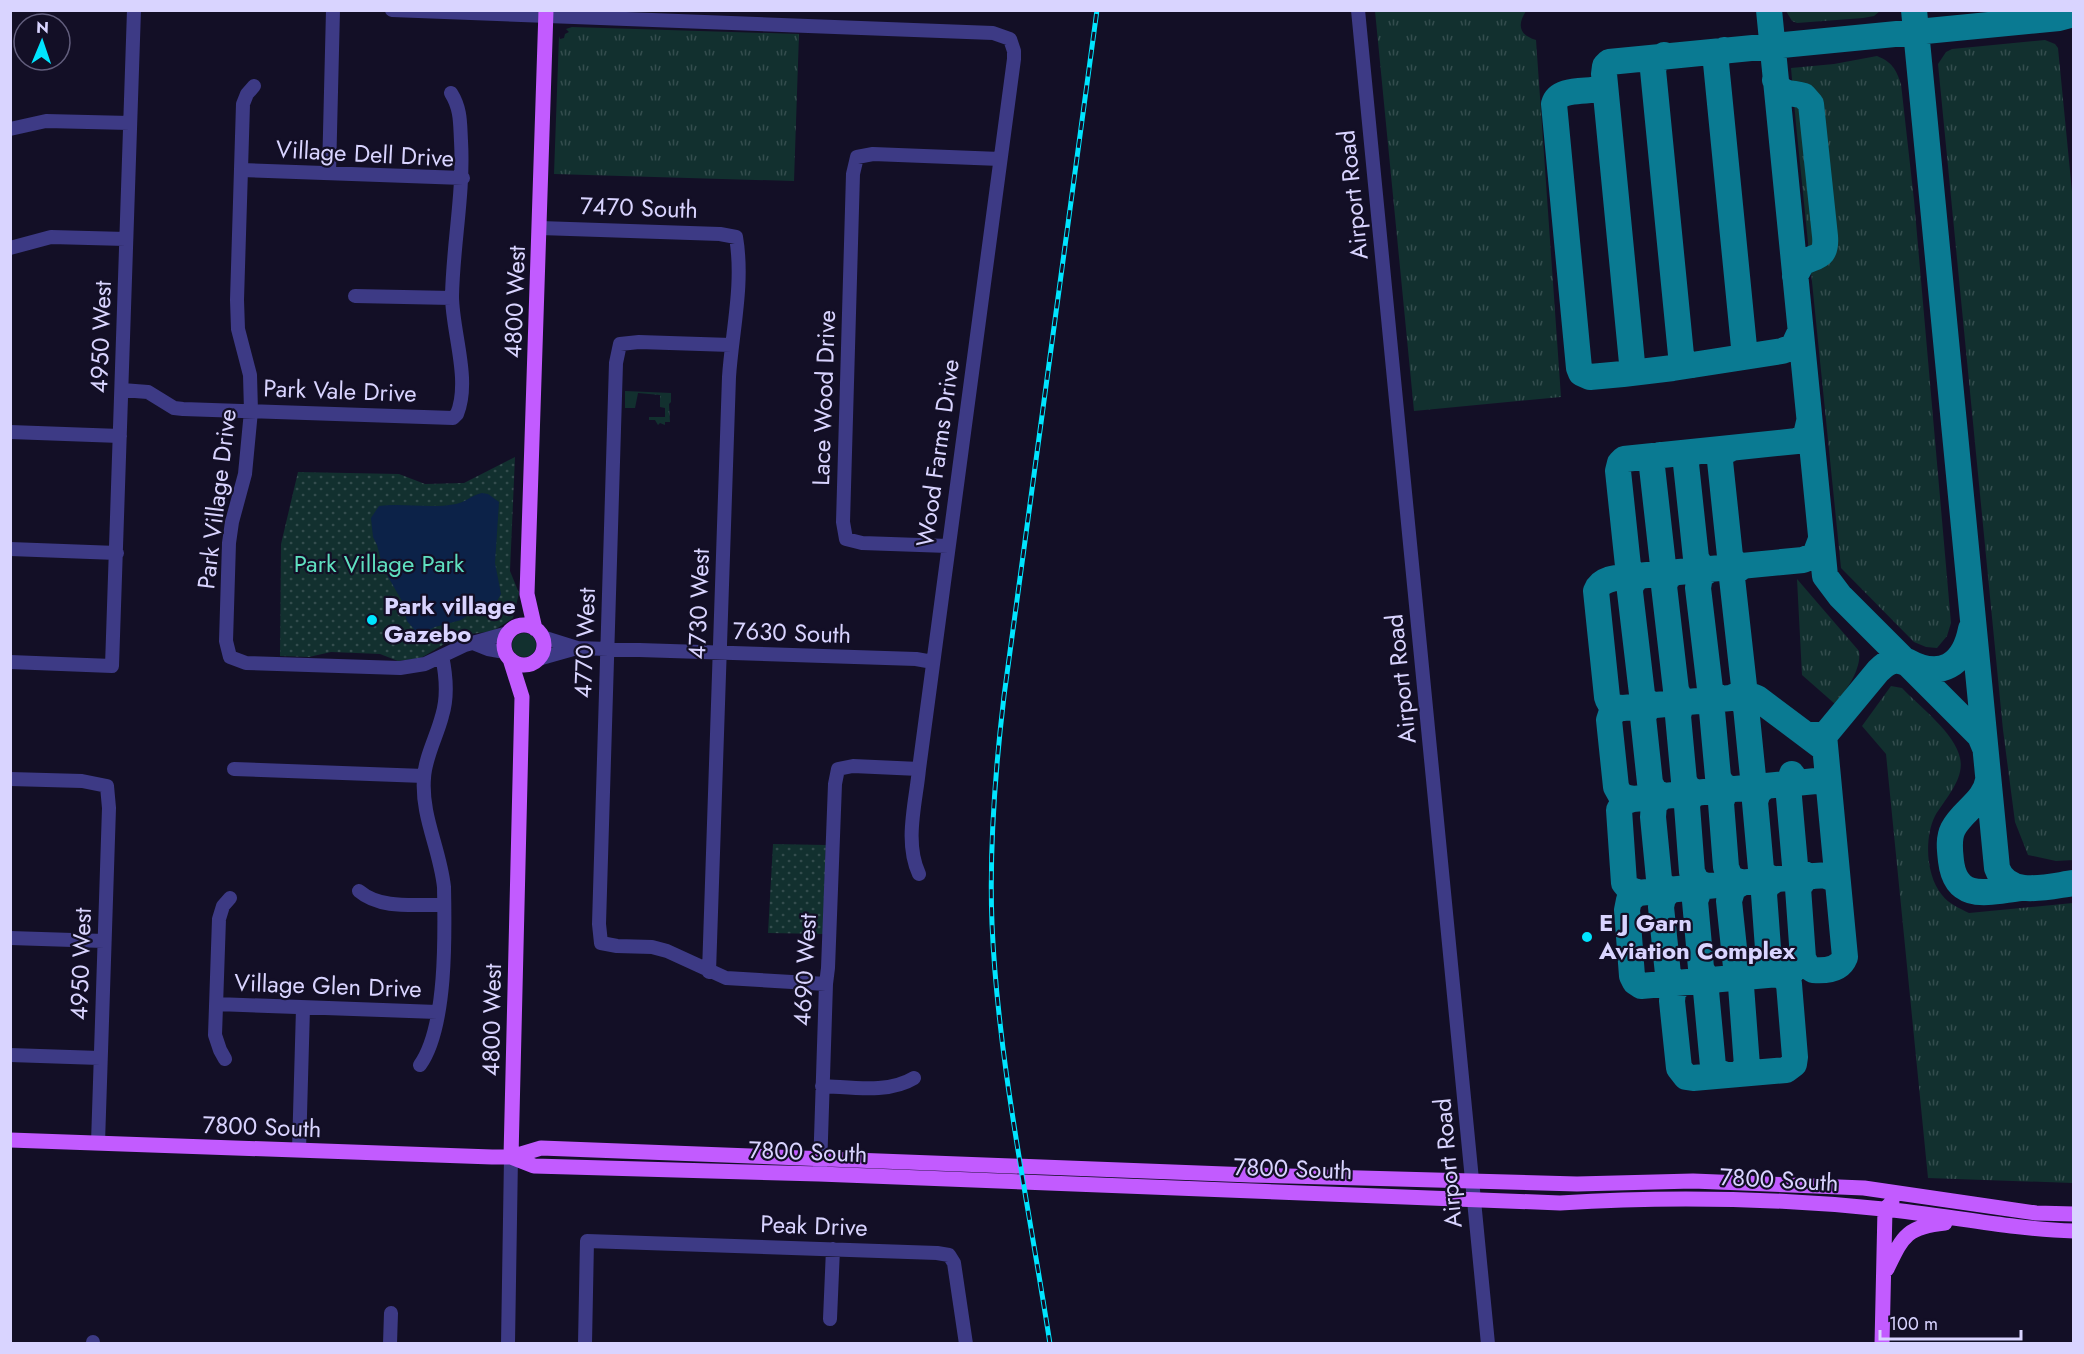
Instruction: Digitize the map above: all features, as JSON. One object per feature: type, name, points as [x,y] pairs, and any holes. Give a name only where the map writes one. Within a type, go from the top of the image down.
[{"type":"main road","name":"4800 West","points":[[511,1157],[522,697],[535,661],[543,648],[527,594],[546,13]]},
{"type":"main road","name":"4800 West","points":[[522,697],[504,641],[511,631],[527,594]]},
{"type":"main road","points":[[511,631],[526,626],[539,633]]},
{"type":"main road","points":[[508,656],[522,665],[535,661]]},
{"type":"main road","name":"7800 South","points":[[10,1140],[511,1157],[541,1148],[664,1154],[820,1157],[1171,1173],[1577,1184],[1693,1181],[1864,1188],[1918,1194],[2036,1213],[2073,1214]]},
{"type":"main road","name":"7800 South","points":[[511,1157],[534,1166],[819,1174],[1024,1184],[1560,1203],[1656,1199],[1820,1203],[1886,1209],[2037,1230],[2073,1231]]},
{"type":"main road","points":[[1882,1344],[1886,1209],[1890,1203],[1898,1201],[1942,1206],[2000,1208]]},
{"type":"main road","points":[[1884,1275],[1900,1244],[1910,1232],[1926,1225],[1968,1221]]},
{"type":"street","name":"4950 West","points":[[10,662],[112,666],[134,10]]},
{"type":"street","points":[[329,173],[333,10]]},
{"type":"street","points":[[392,10],[546,13]]},
{"type":"street","name":"Airport Road","points":[[1358,10],[1488,1344]]},
{"type":"street","name":"Wood Farms Drive","points":[[546,13],[631,21],[993,33],[1010,39],[1014,59],[919,769],[911,846],[913,861],[919,874]]},
{"type":"street","name":"Park Village Drive","points":[[254,86],[247,94],[243,104],[237,317],[250,375],[251,411],[246,474],[232,522],[229,543],[226,641],[230,657],[246,663],[400,668],[425,664],[473,643],[511,631]]},
{"type":"street","points":[[451,93],[461,113],[463,178]]},
{"type":"street","points":[[10,129],[46,121],[130,123]]},
{"type":"street","name":"Lace Wood Drive","points":[[948,546],[862,543],[846,538],[843,522],[845,414],[853,174],[857,157],[873,154],[1000,159]]},
{"type":"street","name":"Village Dell Drive","points":[[241,170],[463,178],[452,298],[461,369],[459,409],[453,417]]},
{"type":"street","name":"7470 South","points":[[540,228],[720,234],[736,237]]},
{"type":"street","points":[[10,248],[51,237],[126,239]]},
{"type":"street","name":"4730 West","points":[[710,972],[729,377],[738,294],[739,253],[736,237]]},
{"type":"street","points":[[355,296],[452,298]]},
{"type":"street","name":"4770 West","points":[[710,972],[668,951],[652,947],[617,946],[601,942],[599,924],[616,363],[620,344],[639,342],[731,345]]},
{"type":"street","name":"Park Vale Drive","points":[[122,390],[148,392],[174,408],[453,417]]},
{"type":"street","points":[[10,432],[120,436]]},
{"type":"street","points":[[10,549],[117,552]]},
{"type":"street","name":"7630 South","points":[[539,633],[577,648]]},
{"type":"street","points":[[473,643],[508,656]]},
{"type":"street","name":"7630 South","points":[[535,661],[577,648],[916,659],[933,662]]},
{"type":"street","name":"Village Glen Drive","points":[[216,1005],[437,1012],[442,984],[444,905],[442,873],[425,808],[424,776],[443,713],[446,679],[442,656]]},
{"type":"street","name":"4690 West","points":[[819,1174],[825,984],[828,968],[835,784],[838,769],[853,766],[919,769]]},
{"type":"street","points":[[234,769],[424,776]]},
{"type":"street","name":"4950 West","points":[[10,779],[82,781],[107,786],[109,808],[98,1143]]},
{"type":"street","points":[[359,891],[368,898],[382,903],[444,905]]},
{"type":"street","points":[[225,1059],[215,1035],[219,920],[223,906],[230,898]]},
{"type":"street","points":[[10,938],[104,941]]},
{"type":"street","points":[[710,972],[737,980],[825,984]]},
{"type":"street","points":[[299,1150],[303,1008]]},
{"type":"street","points":[[420,1065],[431,1046],[437,1012]]},
{"type":"street","points":[[10,1055],[100,1058]]},
{"type":"street","points":[[822,1086],[888,1088],[904,1084],[914,1078]]},
{"type":"street","name":"4800 West","points":[[508,1344],[511,1157]]},
{"type":"street","name":"Peak Drive","points":[[585,1344],[587,1241],[949,1255],[954,1263],[966,1344]]},
{"type":"street","points":[[830,1319],[833,1249]]},
{"type":"street","points":[[390,1344],[391,1312]]},
{"type":"green space","points":[[1375,11],[1526,11],[1521,21],[1521,29],[1530,38],[1536,40],[1561,397],[1414,411]]},
{"type":"green space","points":[[1786,11],[1880,11],[1874,16],[1863,18],[1797,23],[1792,21]]},
{"type":"green space","points":[[572,27],[799,34],[794,181],[554,174],[559,36],[560,39],[564,38],[569,32],[566,29]]},
{"type":"green space","points":[[2045,40],[2055,44],[2058,48],[2074,212],[2074,860],[2056,861],[2028,855],[2015,822],[2003,730],[1938,64],[1946,52],[1952,49]]},
{"type":"green space","points":[[1877,56],[1893,67],[1901,84],[1914,200],[1951,623],[1947,636],[1937,648],[1926,647],[1914,642],[1841,568],[1796,124],[1791,68],[1834,64]]},
{"type":"green space","points":[[625,391],[671,393],[670,422],[658,425],[655,420],[649,420],[649,417],[665,417],[665,408],[660,407],[660,395],[638,393],[635,408],[625,408]]},
{"type":"green space","name":"Park Village Park","points":[[515,457],[510,571],[519,593],[513,618],[493,631],[451,640],[421,658],[398,661],[380,654],[331,652],[309,657],[280,656],[281,544],[298,472],[399,474],[425,484],[464,483]]},
{"type":"green space","points":[[1797,579],[1859,651],[1856,672],[1835,704],[1802,675]]},
{"type":"green space","points":[[524,633],[532,637],[536,645],[532,653],[524,657],[516,653],[512,645],[516,637]]},
{"type":"green space","points":[[1891,686],[1902,688],[1936,720],[1951,739],[1960,758],[1960,774],[1949,796],[1935,816],[1929,835],[1930,867],[1942,895],[1969,913],[2073,903],[2073,1183],[1928,1178],[1886,754],[1862,726]]},
{"type":"green space","points":[[773,844],[826,845],[823,934],[768,933]]},
{"type":"water","points":[[482,493],[488,494],[499,502],[495,563],[501,594],[492,610],[484,615],[468,615],[461,620],[435,627],[419,635],[407,621],[402,601],[383,568],[373,537],[371,518],[379,506],[446,505],[460,503]]},
{"type":"taxiway","points":[[1769,10],[1825,576],[1840,596],[1980,736],[1985,748]]},
{"type":"taxiway","points":[[1914,10],[1997,868],[2002,878],[2020,887],[2042,888],[2074,883]]},
{"type":"taxiway","points":[[1643,371],[1636,370],[1632,363],[1604,74],[1605,66],[1609,62],[2059,18],[2074,14]]},
{"type":"taxiway","points":[[1724,50],[1718,55],[1716,63],[1744,347],[1748,354],[1758,355]]},
{"type":"taxiway","points":[[1664,55],[1656,60],[1653,70],[1681,355],[1684,362],[1693,365]]},
{"type":"taxiway","points":[[1604,79],[1604,85],[1599,89],[1566,93],[1561,95],[1554,104],[1581,373],[1590,377],[1623,374],[1782,351],[1793,347],[1800,332]]},
{"type":"taxiway","points":[[1775,80],[1780,89],[1804,96],[1811,104],[1825,236],[1823,252],[1802,263],[1795,276]]},
{"type":"taxiway","points":[[1809,422],[1806,435],[1797,441],[1624,459],[1618,471],[1628,566],[1637,576],[1803,560],[1815,555],[1820,542]]},
{"type":"taxiway","points":[[1730,449],[1723,452],[1720,461],[1730,556],[1735,564],[1742,567],[1734,572],[1732,578],[1744,686],[1740,694],[1733,697]]},
{"type":"taxiway","points":[[1694,452],[1688,457],[1686,464],[1696,558],[1702,568],[1709,570]]},
{"type":"taxiway","points":[[1660,455],[1653,460],[1652,467],[1663,565],[1667,571],[1674,573],[1667,578],[1664,586],[1676,690],[1680,698],[1687,702],[1680,708],[1678,716],[1684,781],[1688,788],[1697,793]]},
{"type":"taxiway","points":[[1709,570],[1700,576],[1698,588],[1710,689],[1721,699],[1714,704],[1712,711],[1718,777],[1723,786],[1731,789]]},
{"type":"taxiway","points":[[1639,576],[1621,577],[1603,582],[1596,591],[1607,697],[1611,704],[1623,708],[1752,696],[1825,749]]},
{"type":"taxiway","points":[[1639,576],[1631,584],[1630,592],[1642,694],[1645,701],[1653,705],[1647,709],[1643,717],[1650,783],[1655,792],[1663,796]]},
{"type":"taxiway","points":[[1907,661],[1930,669],[1949,666],[1963,652],[1971,629]]},
{"type":"taxiway","points":[[1808,735],[1825,735],[1885,665],[1892,661],[1908,664]]},
{"type":"taxiway","points":[[1733,697],[1741,700],[1746,707],[1753,777],[1758,784],[1766,786]]},
{"type":"taxiway","points":[[1619,708],[1611,714],[1609,720],[1616,787],[1621,796],[1633,799]]},
{"type":"taxiway","points":[[1824,735],[1845,957],[1836,967],[1827,970],[1813,970],[1807,966],[1803,958],[1798,888],[1806,877],[1815,876],[1828,876],[1838,884]]},
{"type":"taxiway","points":[[1792,774],[1788,786],[1795,865],[1798,871],[1808,876]]},
{"type":"taxiway","points":[[1988,780],[1983,794],[1951,833],[1950,849],[1954,875],[1960,884],[1977,892],[2021,888]]},
{"type":"taxiway","points":[[1808,876],[1638,893],[1629,889],[1624,883],[1619,810],[1624,802],[1633,799],[1816,781],[1824,783],[1829,788]]},
{"type":"taxiway","points":[[1766,786],[1758,792],[1755,802],[1761,869],[1766,876],[1775,880]]},
{"type":"taxiway","points":[[1731,789],[1724,794],[1721,803],[1726,867],[1730,878],[1742,883]]},
{"type":"taxiway","points":[[1697,793],[1689,798],[1687,806],[1692,872],[1697,882],[1706,886]]},
{"type":"taxiway","points":[[1663,796],[1654,804],[1653,817],[1659,879],[1662,885],[1670,890],[1663,898],[1661,907],[1668,974],[1673,981],[1680,984],[1673,992],[1672,1001],[1679,1068],[1686,1077],[1786,1070],[1794,1064],[1789,984],[1769,962],[1764,894],[1766,886],[1775,880]]},
{"type":"taxiway","points":[[1739,1074],[1747,1066],[1741,986],[1746,978],[1736,967],[1729,901],[1733,888],[1742,883]]},
{"type":"taxiway","points":[[1706,886],[1699,891],[1695,901],[1701,968],[1705,976],[1713,981],[1707,986],[1706,991],[1713,1066],[1718,1072],[1726,1075]]},
{"type":"taxiway","points":[[1638,893],[1629,900],[1627,910],[1632,976],[1641,986],[1791,973]]},
{"type":"railway","points":[[1050,1344],[1007,1082],[995,976],[991,896],[992,838],[1004,696],[1097,10]]},
{"type":"place","name":"Park village Gazebo","points":[[372,620]]},
{"type":"place","name":"E J Garn Aviation Complex","points":[[1587,937]]}]
